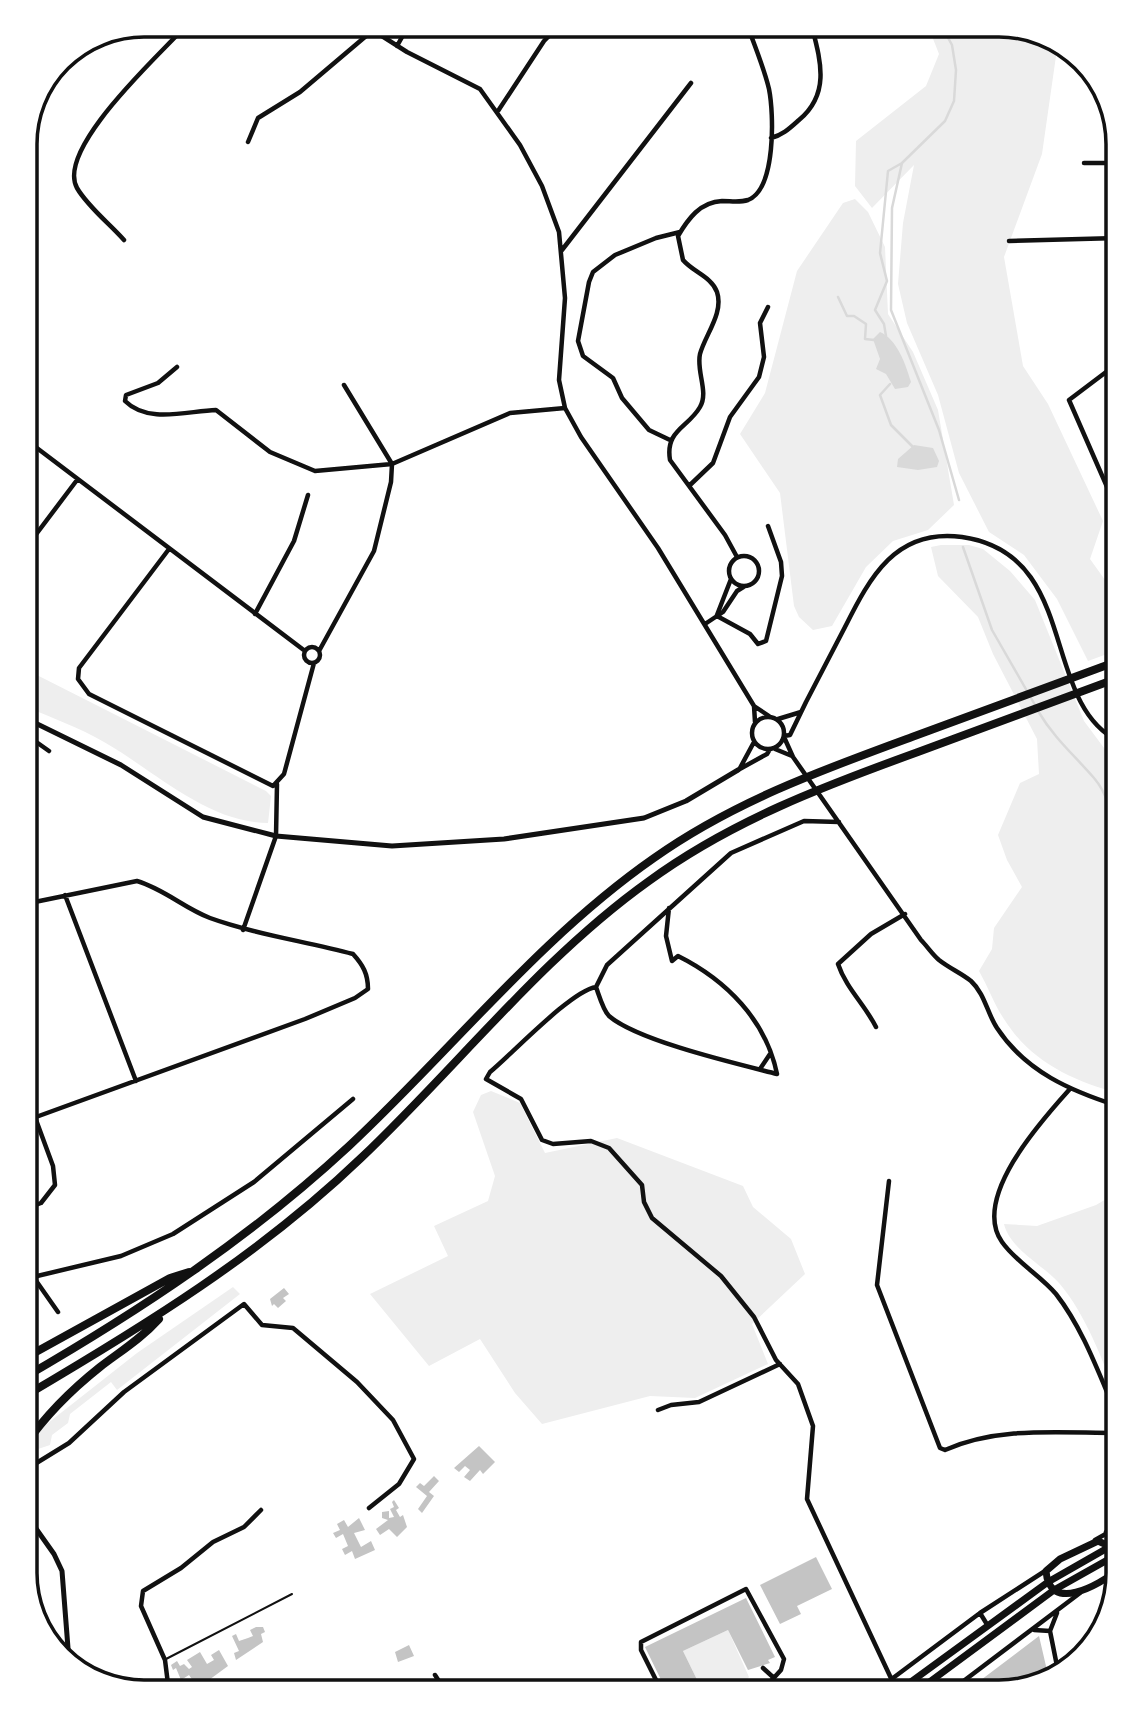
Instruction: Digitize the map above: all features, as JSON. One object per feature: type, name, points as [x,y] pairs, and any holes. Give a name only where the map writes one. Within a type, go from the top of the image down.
[{"type":"highway","points":[[37,1369],[105,1330],[198,1269],[282,1206],[350,1145],[559,935],[614,886],[701,827],[750,801],[819,771],[1106,665]]},
{"type":"highway","points":[[37,1388],[166,1311],[241,1259],[359,1160],[552,964],[647,882],[709,841],[807,793],[1106,682]]},
{"type":"highway","points":[[37,1351],[170,1278],[198,1269]]},
{"type":"highway","points":[[37,1428],[71,1391],[145,1335],[166,1311]]},
{"type":"main road","points":[[1105,1532],[1106,1538]]},
{"type":"main road","points":[[1106,1544],[1092,1542],[1046,1571],[1048,1582],[1054,1590],[1062,1594],[1082,1591],[1106,1580]]},
{"type":"main road","points":[[914,1680],[1048,1582],[1106,1545]]},
{"type":"main road","points":[[932,1680],[1054,1590],[1106,1561]]},
{"type":"street","points":[[124,240],[77,188],[74,173],[78,158],[97,123],[175,37]]},
{"type":"street","points":[[248,142],[258,118],[300,92],[366,37]]},
{"type":"street","points":[[383,37],[480,89],[498,111],[542,186],[559,232],[561,250],[565,298],[559,380],[565,408],[581,437],[658,548],[754,706],[777,719],[782,725],[793,757],[921,940],[939,960],[971,981],[982,995],[997,1028],[1015,1050],[1040,1072],[1069,1090],[1106,1102]]},
{"type":"street","points":[[397,46],[402,37]]},
{"type":"street","points":[[498,111],[550,37]]},
{"type":"street","points":[[737,557],[690,485],[670,460],[670,440],[699,409],[703,400],[700,354],[719,305],[712,282],[683,260],[678,248],[680,232],[697,210],[707,204],[748,200],[763,189],[771,138],[769,89],[751,37]]},
{"type":"street","points":[[771,138],[781,135],[810,111],[819,95],[822,77],[814,37]]},
{"type":"street","points":[[561,250],[691,83]]},
{"type":"street","points":[[1084,163],[1106,163]]},
{"type":"street","points":[[670,440],[649,430],[630,409],[613,378],[583,356],[578,341],[593,272],[625,250],[680,232]]},
{"type":"street","points":[[1009,241],[1106,237]]},
{"type":"street","points":[[690,485],[713,463],[730,417],[759,377],[764,357],[760,323],[768,307]]},
{"type":"street","points":[[177,367],[158,383],[126,395],[125,401],[133,409],[166,415],[216,410],[270,452],[315,471],[392,464],[510,413],[565,408]]},
{"type":"street","points":[[1106,372],[1069,400],[1106,485]]},
{"type":"street","points":[[243,930],[276,836],[276,784],[284,774],[314,663],[319,660],[319,651],[374,551],[392,464],[344,385]]},
{"type":"street","points":[[37,448],[305,651],[306,660],[314,663]]},
{"type":"street","points":[[37,533],[77,480]]},
{"type":"street","points":[[255,614],[294,541],[308,495]]},
{"type":"street","points":[[717,616],[750,634],[758,644],[766,641],[782,576],[781,562],[768,526]]},
{"type":"street","points":[[37,724],[121,765],[202,817],[276,836],[393,846],[490,840],[644,818],[666,811],[762,757],[793,731],[876,571],[912,544],[926,539],[956,536],[994,547],[1020,565],[1049,609],[1067,666],[1086,708],[1106,732]]},
{"type":"street","points":[[169,549],[79,668],[78,679],[85,691],[266,784],[276,784]]},
{"type":"street","points":[[705,624],[717,616],[745,586],[757,580],[759,568],[752,558],[737,557]]},
{"type":"street","points":[[717,616],[718,608],[731,586],[730,565],[737,557]]},
{"type":"street","points":[[731,578],[745,586]]},
{"type":"street","points":[[305,651],[313,648],[319,651]]},
{"type":"street","points":[[754,706],[755,722],[751,730],[754,742],[762,748],[771,748],[793,757]]},
{"type":"street","points":[[777,719],[801,712]]},
{"type":"street","points":[[755,722],[769,716]]},
{"type":"street","points":[[37,742],[49,751]]},
{"type":"street","points":[[738,770],[754,742]]},
{"type":"street","points":[[669,908],[666,936],[672,961],[678,956],[697,965],[751,1011],[777,1074],[722,1061],[629,1027],[608,1015],[596,987],[607,965],[669,908],[721,861],[741,848],[804,821],[839,822]]},
{"type":"street","points":[[37,901],[137,881],[151,885],[200,914],[243,930],[353,954],[363,965],[368,989],[355,998],[306,1019],[37,1117]]},
{"type":"street","points":[[65,895],[136,1081]]},
{"type":"street","points":[[876,1027],[868,1010],[842,978],[838,964],[871,934],[905,914]]},
{"type":"street","points":[[596,987],[586,989],[570,1002],[490,1072],[486,1079],[521,1099],[542,1140],[552,1144],[591,1142],[609,1149],[642,1185],[644,1202],[660,1227],[721,1276],[754,1317],[780,1364],[798,1384],[813,1426],[807,1499],[893,1678],[980,1613],[1046,1571]]},
{"type":"street","points":[[760,1069],[770,1053]]},
{"type":"street","points":[[1069,1090],[1035,1128],[1010,1167],[999,1198],[996,1223],[1002,1242],[1038,1275],[1062,1303],[1106,1393]]},
{"type":"street","points":[[37,1276],[121,1256],[173,1234],[254,1182],[353,1099]]},
{"type":"street","points":[[37,1120],[52,1166],[55,1185],[37,1204]]},
{"type":"street","points":[[890,1181],[877,1285],[940,1448],[945,1450],[969,1440],[1000,1434],[1106,1433]]},
{"type":"street","points":[[37,1283],[58,1312]]},
{"type":"street","points":[[37,1463],[69,1443],[124,1392],[244,1304],[262,1325],[293,1328],[357,1382],[393,1420],[414,1459],[399,1484],[369,1508]]},
{"type":"street","points":[[658,1410],[671,1405],[699,1402],[780,1364]]},
{"type":"street","points":[[168,1680],[165,1660],[141,1606],[142,1591],[181,1568],[213,1542],[244,1527],[261,1510]]},
{"type":"street","points":[[37,1531],[54,1554],[62,1571],[68,1649]]},
{"type":"street","points":[[1092,1542],[1105,1532]]},
{"type":"street","points":[[656,1680],[641,1650],[641,1642],[746,1589],[784,1659],[774,1678],[763,1668]]},
{"type":"street","points":[[966,1680],[1082,1591]]},
{"type":"street","points":[[1015,1592],[1017,1604]]},
{"type":"street","points":[[1056,1663],[1050,1631],[1058,1611]]},
{"type":"street","points":[[980,1613],[988,1626]]},
{"type":"street","points":[[1033,1630],[1050,1631]]},
{"type":"street","points":[[435,1675],[438,1680]]},
{"type":"lane","points":[[165,1660],[292,1594]]},
{"type":"shaded area","points":[[932,37],[1006,37],[1034,42],[1056,53],[1042,154],[1004,257],[1023,366],[1048,404],[1103,521],[1090,559],[1106,581],[1106,654],[1088,661],[1057,599],[1024,555],[989,532],[959,473],[938,395],[907,323],[898,284],[903,223],[914,165],[872,208],[855,186],[856,141],[926,86],[939,54]]},
{"type":"shaded area","points":[[855,199],[868,212],[885,247],[888,314],[913,352],[938,410],[954,505],[928,530],[893,541],[866,567],[832,626],[813,630],[799,617],[794,606],[780,493],[740,434],[765,393],[797,271],[843,203]]},
{"type":"shaded area","points":[[880,332],[891,340],[900,353],[911,382],[908,387],[895,389],[886,374],[876,369],[880,359],[873,339]]},
{"type":"shaded area","points":[[914,445],[933,448],[939,461],[937,467],[918,470],[897,467],[898,459]]},
{"type":"shaded area","points":[[969,545],[983,549],[1010,571],[1035,600],[1084,721],[1106,751],[1106,1089],[1053,1067],[1026,1047],[1000,1013],[979,971],[992,949],[994,928],[1022,887],[1007,860],[998,835],[1020,783],[1039,774],[1037,739],[993,654],[978,617],[938,576],[931,547]]},
{"type":"shaded area","points":[[37,675],[266,791],[271,796],[268,823],[246,821],[203,805],[75,727],[37,711]]},
{"type":"shaded area","points":[[491,1091],[520,1103],[545,1153],[617,1138],[743,1186],[753,1207],[791,1239],[805,1274],[752,1324],[768,1364],[695,1398],[650,1396],[542,1424],[515,1393],[480,1339],[429,1366],[370,1294],[448,1256],[434,1226],[488,1201],[495,1176],[473,1112],[481,1095]]},
{"type":"shaded area","points":[[1106,1199],[1106,1370],[1093,1339],[1069,1296],[1052,1276],[1013,1241],[1004,1224],[1037,1226]]},
{"type":"shaded area","points":[[233,1287],[240,1294],[117,1390],[111,1382],[70,1414],[68,1423],[52,1435],[50,1445],[38,1449],[37,1435],[43,1427],[137,1353]]},
{"type":"shaded area","points":[[728,1630],[749,1677],[747,1680],[697,1680],[683,1651]]},
{"type":"building","points":[[284,1288],[289,1294],[283,1298],[286,1301],[278,1308],[274,1304],[272,1306],[270,1299]]},
{"type":"building","points":[[479,1446],[495,1462],[483,1474],[480,1470],[470,1481],[464,1477],[470,1470],[465,1466],[459,1472],[454,1468]]},
{"type":"building","points":[[434,1476],[439,1481],[429,1492],[434,1496],[422,1513],[418,1509],[427,1496],[416,1487],[420,1483],[424,1486]]},
{"type":"building","points":[[394,1500],[399,1508],[396,1510],[400,1517],[403,1515],[407,1527],[397,1537],[389,1529],[380,1535],[376,1529],[388,1520],[382,1518],[382,1512],[389,1511],[389,1518],[394,1517],[390,1509],[394,1507]]},
{"type":"building","points":[[359,1518],[365,1530],[354,1533],[361,1547],[371,1541],[375,1550],[355,1559],[352,1551],[345,1555],[342,1549],[348,1546],[343,1534],[336,1538],[333,1533],[340,1530],[337,1524],[344,1520],[348,1527]]},
{"type":"building","points":[[816,1557],[832,1589],[797,1606],[801,1614],[780,1624],[760,1585]]},
{"type":"building","points":[[746,1598],[775,1657],[768,1660],[770,1663],[748,1670],[728,1630],[683,1651],[697,1680],[661,1680],[645,1647]]},
{"type":"building","points":[[263,1627],[263,1642],[236,1660],[234,1653],[239,1651],[232,1636],[236,1634],[239,1641],[248,1638],[253,1636],[250,1630]]},
{"type":"building","points":[[1039,1636],[1047,1669],[1027,1677],[981,1680]]},
{"type":"building","points":[[409,1645],[414,1656],[398,1662],[395,1652]]},
{"type":"building","points":[[219,1650],[228,1666],[209,1680],[192,1680],[189,1675],[181,1680],[176,1668],[173,1670],[171,1665],[177,1661],[180,1666],[184,1664],[189,1669],[192,1667],[187,1660],[200,1652],[207,1664],[214,1660],[211,1655]]},
{"type":"waterway","points":[[948,37],[952,45],[956,70],[954,101],[945,121],[902,163],[892,208],[891,310],[939,430],[959,500]]},
{"type":"waterway","points":[[886,336],[884,324],[875,310],[887,281],[880,253],[888,171],[902,163]]},
{"type":"waterway","points":[[838,297],[847,316],[854,316],[866,324],[865,339],[874,340]]},
{"type":"waterway","points":[[890,384],[880,395],[891,425],[914,448]]},
{"type":"waterway","points":[[963,547],[992,630],[1035,705]]},
{"type":"waterway","points":[[1038,711],[1057,738],[1094,778],[1106,800]]}]
